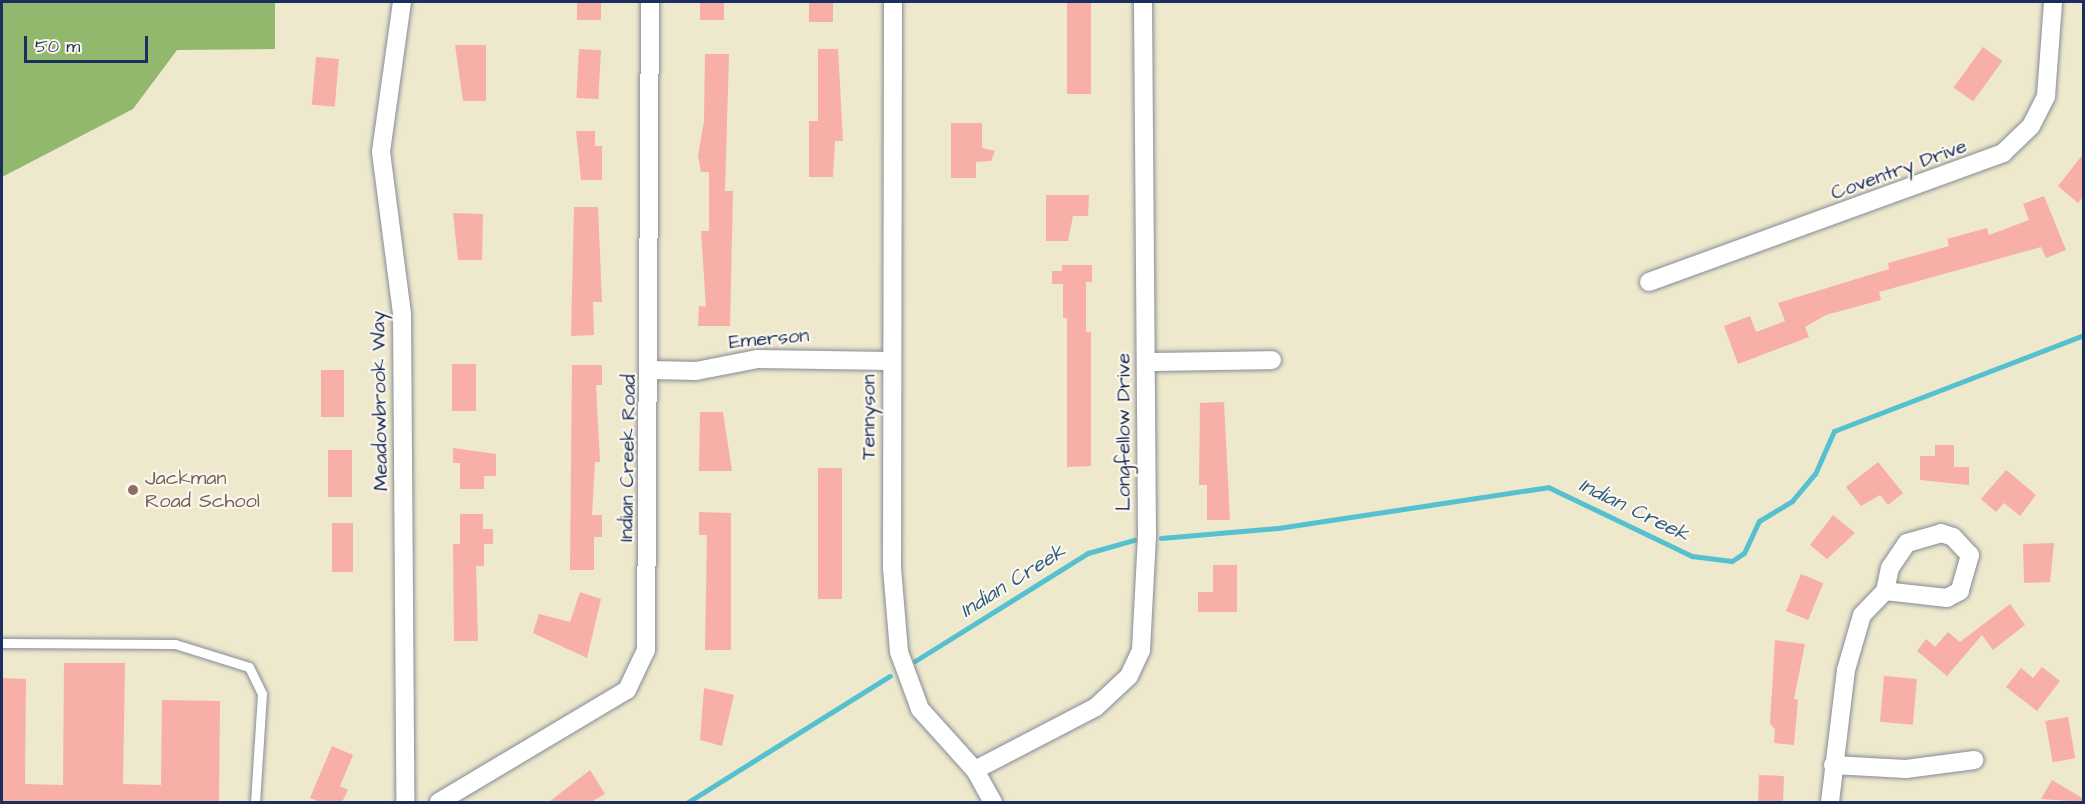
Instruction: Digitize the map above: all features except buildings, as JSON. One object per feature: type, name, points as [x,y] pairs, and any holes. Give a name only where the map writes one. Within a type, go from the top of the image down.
[{"type":"street","name":"Meadowbrook Way","points":[[402,2],[381,152],[402,314],[405,802]]},
{"type":"street","name":"Indian Creek Road","points":[[439,802],[606,706],[627,690],[638,671],[648,622],[651,370],[650,2]]},
{"type":"street","name":"Tennyson","points":[[892,2],[892,568],[899,652],[920,709],[975,770],[993,802]]},
{"type":"street","name":"Longfellow Drive","points":[[975,770],[1096,707],[1130,676],[1141,650],[1147,581],[1143,2]]},
{"type":"street","name":"Coventry Drive","points":[[1649,282],[2003,153],[2031,126],[2046,96],[2053,2]]},
{"type":"street","name":"Emerson","points":[[651,370],[696,371],[757,359],[891,361]]},
{"type":"street","points":[[1146,362],[1272,360]]},
{"type":"street","points":[[1830,802],[1833,765],[1853,639],[1862,615],[1885,591],[1890,568],[1907,543],[1925,534],[1953,537],[1970,555],[1960,591],[1947,598],[1885,591]]},
{"type":"street","points":[[1833,765],[1906,769],[1974,760]]},
{"type":"lane","points":[[2,643],[175,644],[249,667],[262,694],[255,802]]},
{"type":"green space","points":[[2,2],[275,2],[275,49],[177,50],[133,109],[2,177]]},
{"type":"waterway","name":"Indian Creek","points":[[1161,538],[1278,528],[1548,487],[1692,556],[1732,561],[1744,553],[1759,521],[1792,501],[1815,474],[1834,431],[2084,335]]},
{"type":"waterway","name":"Indian Creek","points":[[915,661],[1088,553],[1134,540]]},
{"type":"waterway","name":"Indian Creek","points":[[688,802],[890,676]]},
{"type":"place","name":"Jackman Road School","points":[[133,490]]}]
